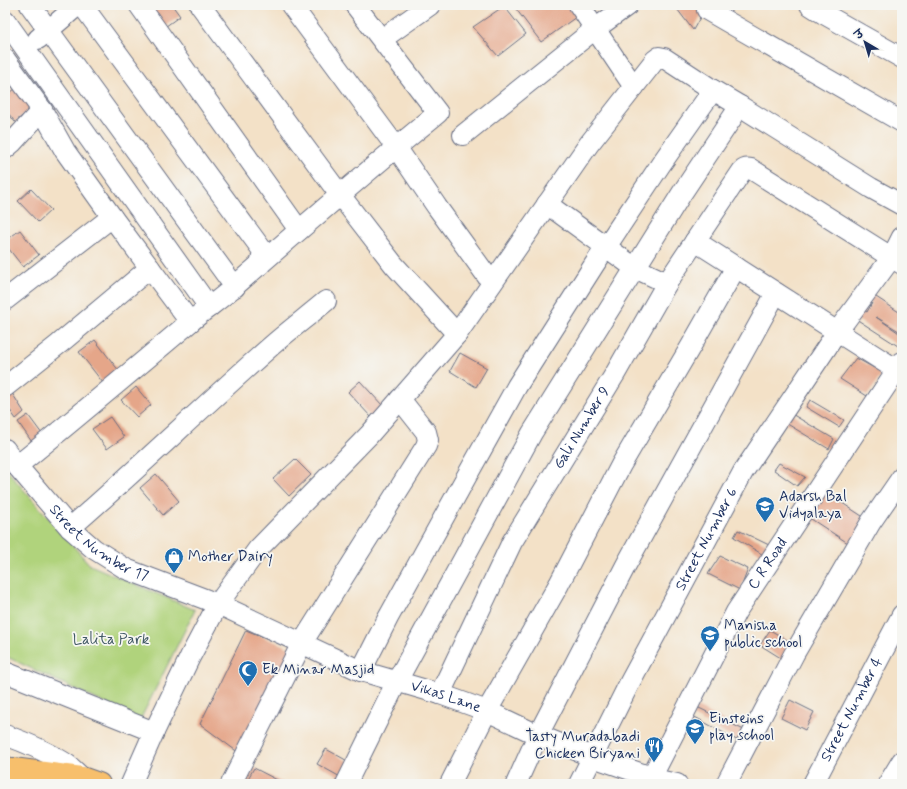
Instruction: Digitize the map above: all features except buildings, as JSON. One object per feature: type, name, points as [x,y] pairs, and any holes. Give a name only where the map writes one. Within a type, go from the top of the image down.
[{"type":"main road","points":[[8,768],[90,781]]},
{"type":"main road","points":[[8,768],[41,784]]},
{"type":"street","points":[[30,5],[235,287]]},
{"type":"street","points":[[78,5],[6,64],[42,110],[64,151],[190,322]]},
{"type":"street","points":[[82,5],[263,251],[260,265]]},
{"type":"street","points":[[139,5],[299,230]]},
{"type":"street","points":[[200,5],[340,195],[394,265],[457,334]]},
{"type":"street","points":[[291,5],[396,147],[436,207],[492,283]]},
{"type":"street","points":[[17,466],[190,322],[235,287],[299,230],[438,112],[355,5]]},
{"type":"street","points":[[382,40],[430,5]]},
{"type":"street","points":[[579,5],[634,87]]},
{"type":"street","points":[[463,135],[595,29],[628,5]]},
{"type":"street","points":[[810,5],[902,58]]},
{"type":"street","points":[[707,10],[902,122]]},
{"type":"street","points":[[5,20],[209,307]]},
{"type":"street","points":[[131,784],[190,657],[218,604],[258,549],[369,435],[457,334],[588,144],[653,62],[659,57],[664,58],[712,90],[871,188],[902,205]]},
{"type":"street","points":[[361,671],[388,618],[518,386],[660,164],[712,90]]},
{"type":"street","points":[[346,784],[397,681],[532,433],[682,192],[740,106]]},
{"type":"street","points":[[5,149],[42,110]]},
{"type":"street","name":"Gali Number 9","points":[[440,694],[512,542],[615,374],[667,283],[744,169],[751,169],[897,260]]},
{"type":"street","points":[[547,204],[635,268],[667,283]]},
{"type":"street","points":[[5,300],[112,217]]},
{"type":"street","name":"Street Number 6","points":[[579,784],[630,682],[743,472],[837,332],[897,260],[902,237]]},
{"type":"street","points":[[695,241],[837,332],[899,366]]},
{"type":"street","points":[[450,784],[487,711],[559,584],[621,465],[736,267]]},
{"type":"street","points":[[5,387],[150,268]]},
{"type":"street","points":[[516,784],[538,735],[626,565],[776,293]]},
{"type":"street","points":[[70,528],[125,480],[270,347],[326,301]]},
{"type":"street","name":"C R Road","points":[[650,780],[736,612],[899,366]]},
{"type":"street","points":[[231,784],[302,642],[426,446],[428,440],[426,432],[400,399]]},
{"type":"street","name":"Street Number 17","points":[[5,449],[17,466],[70,528],[94,549],[126,569],[218,604]]},
{"type":"street","points":[[726,784],[794,654],[871,522],[902,477]]},
{"type":"street","name":"Vikas Lane","points":[[218,604],[302,642],[361,671],[440,694],[487,711],[538,735],[650,780],[677,784]]},
{"type":"street","name":"Street Number 4","points":[[812,784],[902,615]]},
{"type":"street","points":[[5,672],[154,732]]},
{"type":"street","points":[[5,735],[29,744],[49,754],[90,781]]},
{"type":"street","points":[[888,784],[902,761]]},
{"type":"green space","name":"Lalita Park","points":[[5,467],[90,565],[195,610],[140,720],[5,656]]},
{"type":"place","name":"Adarsh Bal Vidyalaya","points":[[765,523]]},
{"type":"place","name":"Mother Dairy","points":[[174,574]]},
{"type":"place","name":"Manisha public school","points":[[710,652]]},
{"type":"place","name":"Ek Minar Masjid","points":[[248,687]]},
{"type":"place","name":"Einsteins play school","points":[[695,745]]},
{"type":"place","name":"Tasty Muradabadi Chicken Biryani","points":[[654,763]]}]
